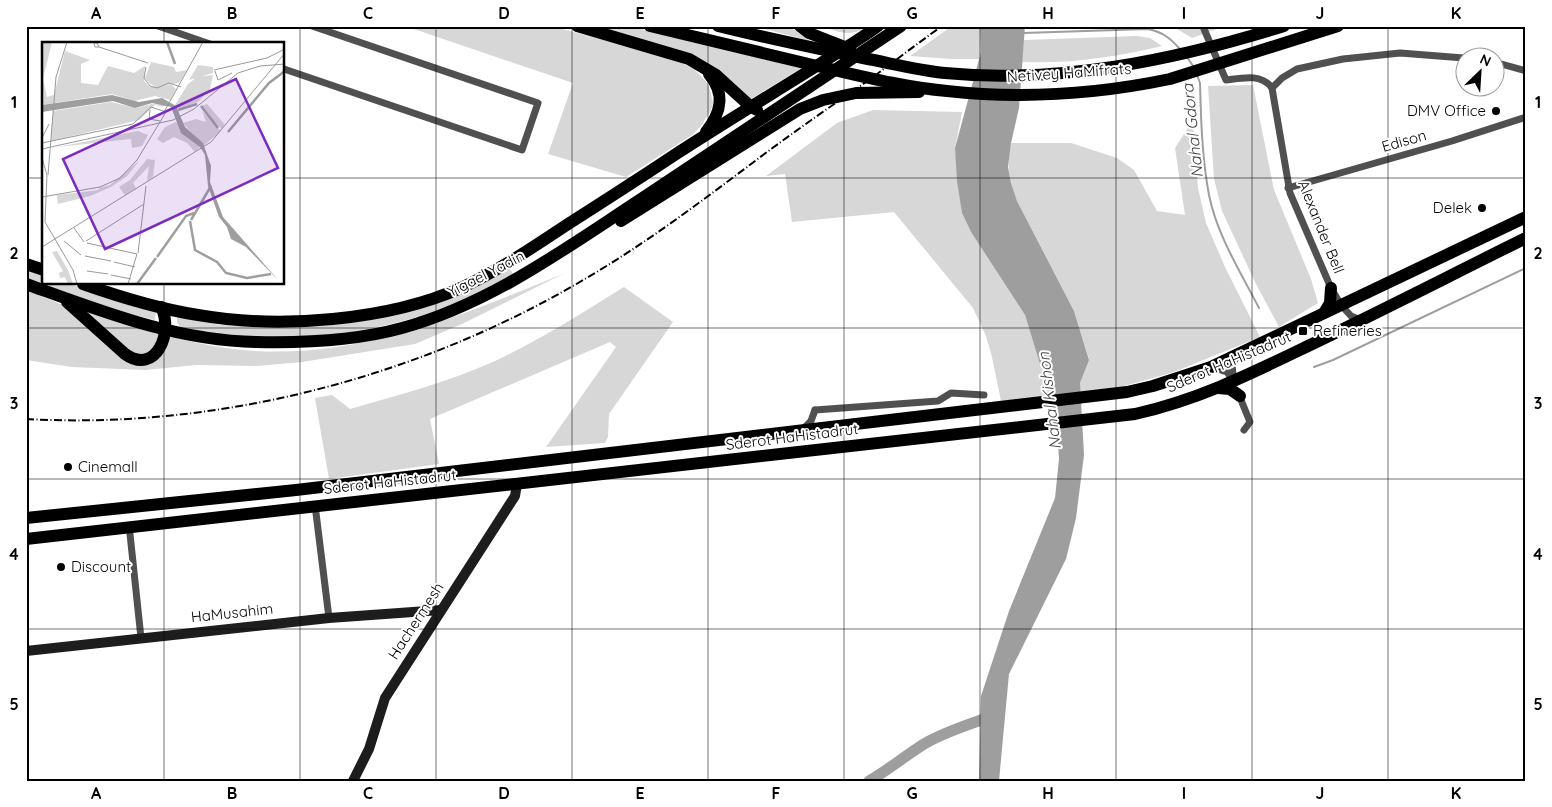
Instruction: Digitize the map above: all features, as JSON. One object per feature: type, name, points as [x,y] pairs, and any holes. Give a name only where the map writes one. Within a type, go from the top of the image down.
[{"type":"highway","points":[[577,26],[672,53],[700,65],[716,75],[751,107],[767,115]]},
{"type":"highway","name":"Netivey HaMifrats","points":[[650,26],[857,75],[946,91],[1035,95],[1142,84],[1170,78],[1338,26]]},
{"type":"highway","name":"Netivey HaMifrats","points":[[718,26],[761,37],[925,70],[1029,75],[1103,68],[1157,59],[1222,44],[1282,26]]},
{"type":"highway","points":[[800,26],[809,33],[880,62]]},
{"type":"highway","name":"Yigael Yadin","points":[[26,284],[119,317],[166,330],[215,339],[256,342],[336,339],[402,328],[462,306],[542,264],[901,26]]},
{"type":"highway","name":"Yigael Yadin","points":[[86,285],[160,307],[217,318],[256,321],[285,321],[352,316],[397,308],[440,296],[481,278],[522,255],[875,27]]},
{"type":"highway","points":[[700,65],[714,81],[720,94],[721,102],[716,118],[704,136]]},
{"type":"highway","points":[[542,264],[628,218],[788,115],[823,100],[841,95],[870,92],[946,91]]},
{"type":"highway","name":"Sderot HaHistadrut","points":[[26,518],[304,489],[1044,403],[1112,394],[1152,386],[1211,366],[1238,354],[1526,216]]},
{"type":"highway","name":"Sderot HaHistadrut","points":[[26,539],[1112,417],[1157,409],[1185,401],[1234,381],[1526,238]]},
{"type":"highway","points":[[26,264],[42,269]]},
{"type":"highway","points":[[1323,314],[1330,303],[1332,288]]},
{"type":"highway","points":[[52,293],[79,312],[125,354],[134,359],[146,359],[155,354],[161,346],[166,330],[165,320],[160,307]]},
{"type":"highway","points":[[1218,388],[1230,389],[1240,396]]},
{"type":"street","points":[[158,26],[204,42]]},
{"type":"street","points":[[285,69],[522,150],[538,104],[312,26]]},
{"type":"street","points":[[1205,26],[1204,29],[1226,80],[1252,77],[1268,82],[1272,88],[1282,78],[1297,69],[1344,59],[1400,53],[1454,57]]},
{"type":"street","points":[[1504,65],[1526,71]]},
{"type":"street","name":"Alexander Bell","points":[[1272,88],[1288,188],[1332,288],[1346,303]]},
{"type":"street","name":"Edison","points":[[1288,188],[1452,141],[1526,117]]},
{"type":"street","name":"Alexander Bell","points":[[1332,288],[1343,298],[1351,316],[1361,320]]},
{"type":"street","points":[[1238,354],[1232,366],[1234,381],[1250,422],[1244,430]]},
{"type":"street","points":[[1211,366],[1227,372],[1234,381]]},
{"type":"street","points":[[815,410],[938,401],[951,393],[984,395]]},
{"type":"street","points":[[815,410],[820,422],[829,428]]},
{"type":"street","points":[[800,431],[811,421],[815,410]]},
{"type":"street","name":"Hachermesh","points":[[352,781],[369,749],[385,698],[515,496],[517,484]]},
{"type":"street","points":[[316,513],[329,618]]},
{"type":"street","points":[[130,534],[141,638]]},
{"type":"street","name":"HaMusahim","points":[[26,651],[329,618],[441,610]]},
{"type":"shaded area","points":[[405,26],[551,26],[682,63],[694,69],[708,84],[713,103],[701,126],[692,135],[626,177],[548,154],[573,83]]},
{"type":"shaded area","points":[[597,26],[628,26],[803,67],[749,100],[726,78]]},
{"type":"shaded area","points":[[753,26],[789,26],[810,41]]},
{"type":"shaded area","points":[[820,26],[869,26],[863,30],[845,33]]},
{"type":"shaded area","points":[[952,26],[980,26],[981,52],[979,59],[910,56]]},
{"type":"shaded area","points":[[980,26],[1025,26],[1019,108],[1008,167],[1011,183],[1017,201],[1074,311],[1089,360],[1080,383],[1084,455],[1076,518],[1066,559],[1009,674],[999,781],[979,781],[981,696],[1009,611],[1055,498],[1059,459],[1054,379],[1040,364],[1025,315],[971,232],[962,213],[957,181],[955,148],[981,52]]},
{"type":"shaded area","points":[[1172,26],[1225,26],[1192,38]]},
{"type":"shaded area","points":[[1137,36],[1150,38],[1162,46],[1093,59],[1058,62],[1022,62],[1024,40]]},
{"type":"shaded area","points":[[1253,85],[1274,190],[1311,279],[1318,303],[1279,327],[1255,282],[1222,211],[1214,179],[1208,86]]},
{"type":"shaded area","points":[[873,110],[962,112],[955,148],[962,213],[971,232],[1025,315],[1040,364],[1054,379],[1055,394],[1001,401],[986,336],[973,308],[894,212],[792,222],[785,174],[766,176],[837,123]]},
{"type":"shaded area","points":[[1193,120],[1198,188],[1206,223],[1225,267],[1260,337],[1174,372],[1121,387],[1080,393],[1080,383],[1089,359],[1074,311],[1017,201],[1009,172],[1011,143],[1071,143],[1117,158],[1134,170],[1157,211],[1185,215],[1175,148]]},
{"type":"shaded area","points":[[26,269],[42,274],[42,284],[26,278]]},
{"type":"shaded area","points":[[510,269],[513,274],[476,294],[448,306],[414,318],[362,330],[308,337],[255,338],[223,335],[180,327],[177,322],[177,315],[220,325],[266,327],[319,326],[357,322],[478,286]]},
{"type":"shaded area","points":[[565,273],[462,324],[415,344],[302,362],[256,366],[197,365],[145,370],[72,367],[26,360],[26,289],[67,307],[139,363],[168,336],[232,349],[254,351],[295,351],[375,340],[414,330],[452,317]]},
{"type":"shaded area","points":[[45,285],[72,285],[156,311],[155,320],[113,310]]},
{"type":"shaded area","points":[[624,287],[673,322],[609,414],[608,437],[605,443],[546,447],[616,347],[610,342],[430,419],[439,464],[329,479],[315,398],[332,395],[350,409],[423,388],[495,361],[561,326]]},
{"type":"shaded area","points":[[80,307],[161,333],[153,351],[134,356]]},
{"type":"waterway","name":"Nahal Gdora","points":[[1023,33],[1148,29],[1165,36],[1179,48]]},
{"type":"waterway","name":"Nahal Gdora","points":[[1187,57],[1193,66]]},
{"type":"waterway","name":"Nahal Gdora","points":[[1197,75],[1200,83],[1201,125],[1209,195],[1223,239],[1259,308]]},
{"type":"waterway","name":"Nahal Gdora","points":[[1314,367],[1333,360],[1526,268]]},
{"type":"waterway","points":[[869,781],[932,739],[995,715]]},
{"type":"railway","points":[[26,419],[100,420],[174,415],[248,405],[321,388],[393,367],[463,340],[530,309],[595,273],[639,245],[942,26]]},
{"type":"place","name":"DMV Office","points":[[1496,111]]},
{"type":"place","name":"Delek","points":[[1482,208]]},
{"type":"place","name":"Refineries","points":[[1303,331]]},
{"type":"place","name":"Cinemall","points":[[68,467]]},
{"type":"place","name":"Discount","points":[[61,567]]},
{"type":"water label","name":"Nahal Kishon","points":[[1049,401]]}]
